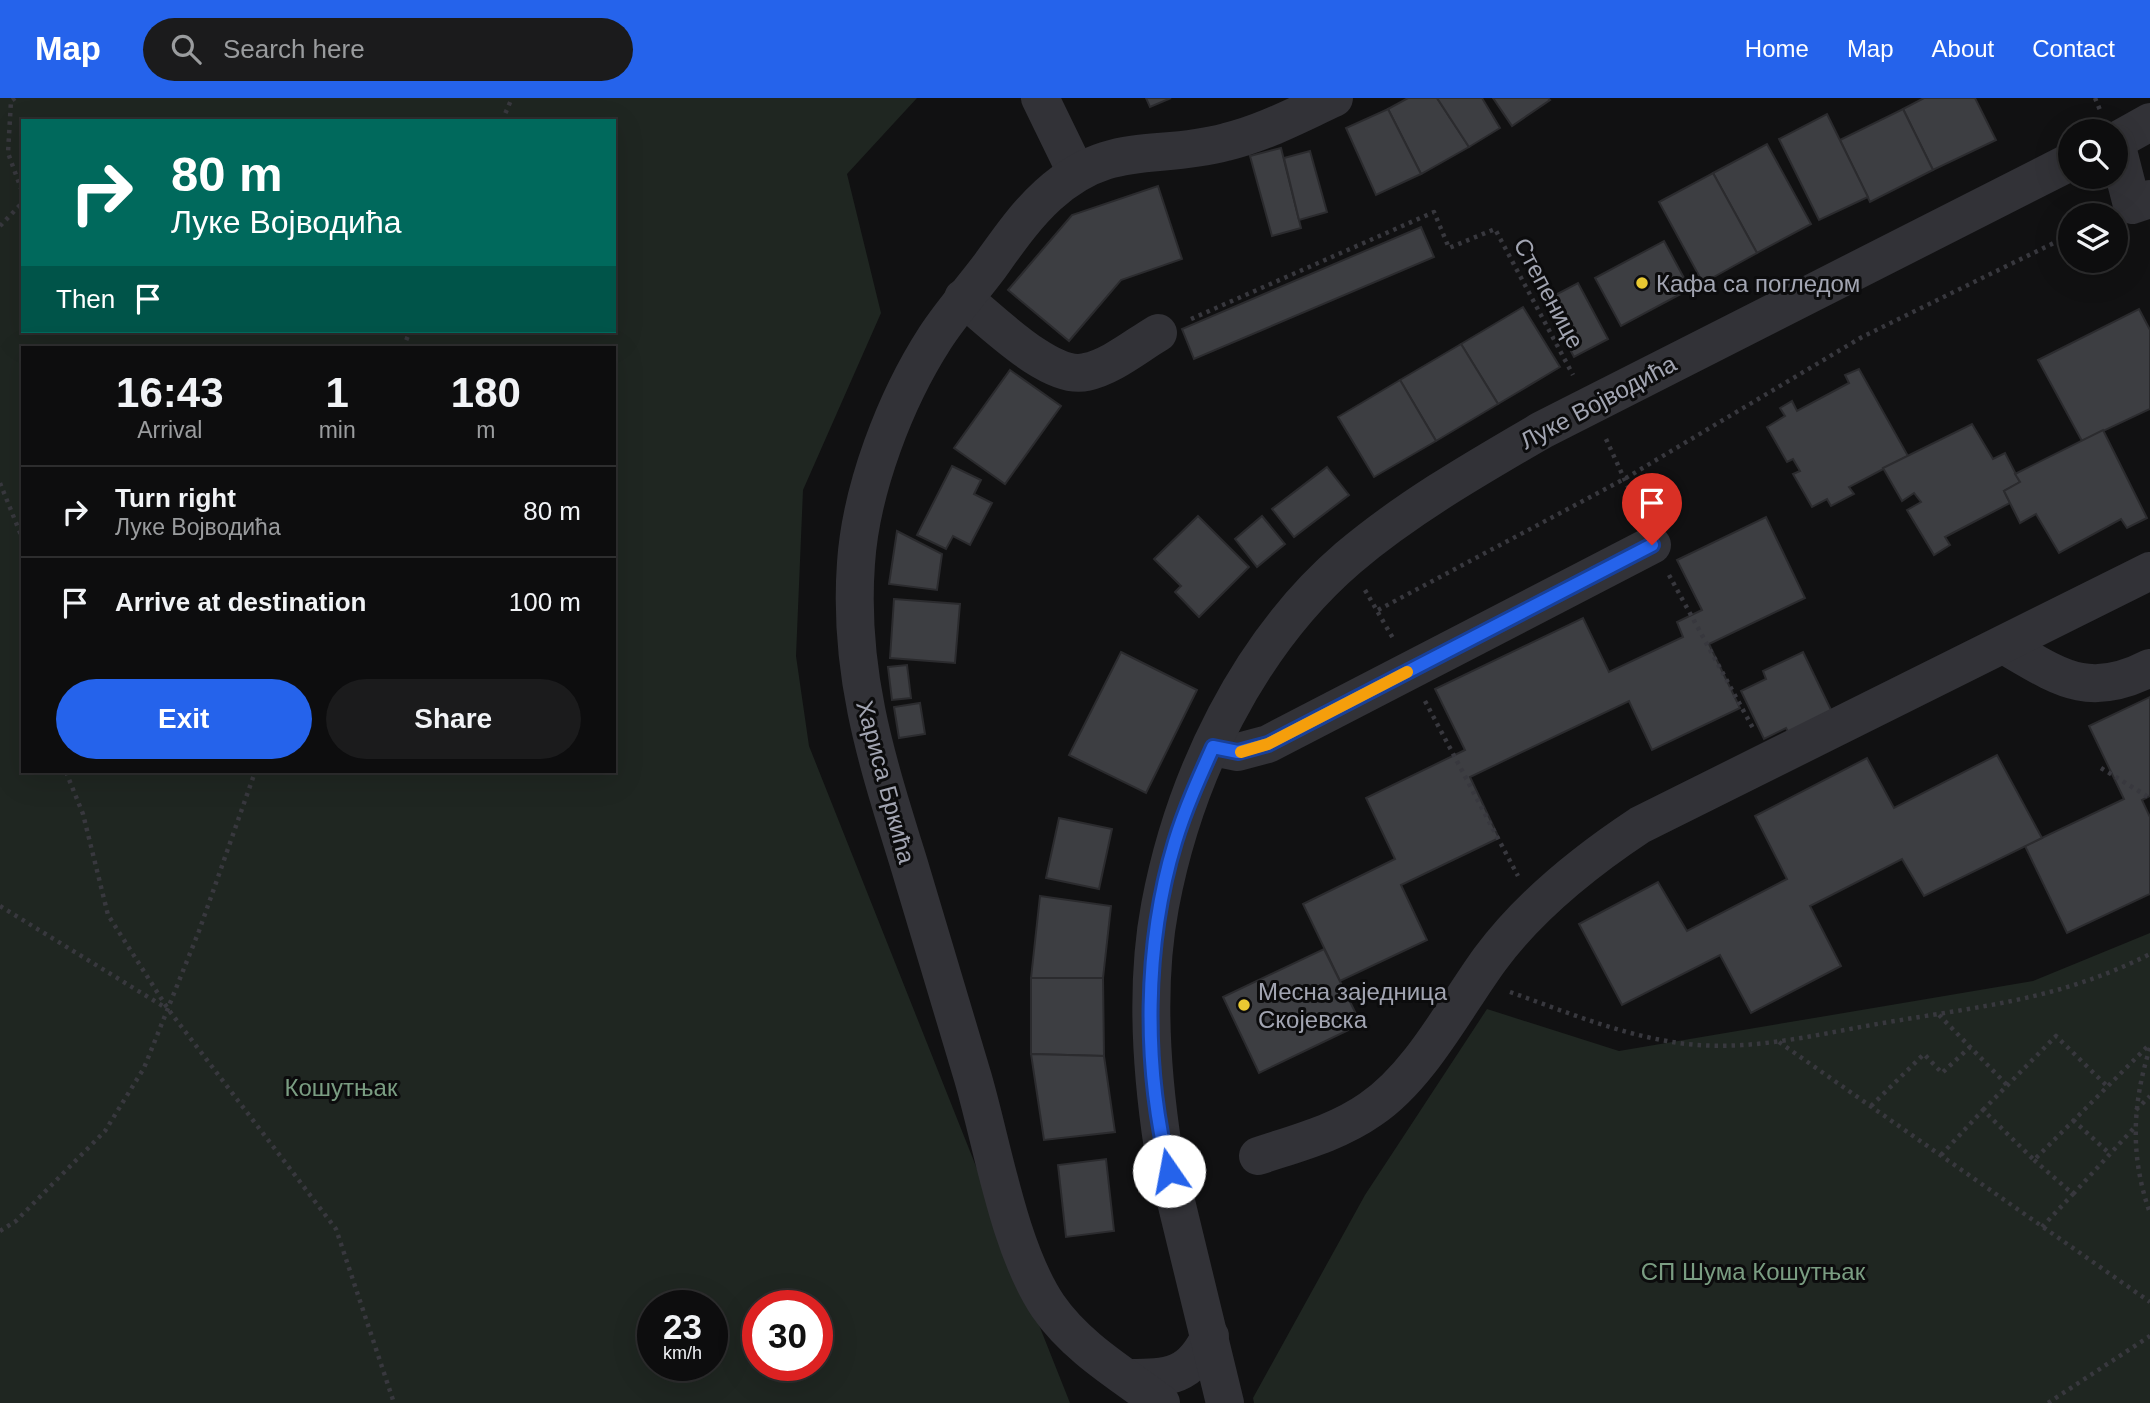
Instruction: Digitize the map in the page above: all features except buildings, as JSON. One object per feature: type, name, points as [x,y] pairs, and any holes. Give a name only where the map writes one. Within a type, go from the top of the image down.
[{"type":"street","points":[[1040,98],[1076,173]]},
{"type":"street","name":"Хариса Бркића","points":[[1161,1403],[1064,1326],[1024,1262],[972,1076],[880,776],[862,697],[856,617],[856,560],[873,479],[899,403],[932,342],[963,298],[1021,223],[1046,197],[1076,173],[1123,154],[1224,143],[1266,130],[1334,98]]},
{"type":"street","points":[[2128,135],[2150,122]]},
{"type":"street","name":"Луке Војводића","points":[[1225,1403],[1163,1148],[1157,1105],[1151,998],[1160,907],[1175,842],[1237,694],[1294,612],[1346,560],[1382,531],[1478,468],[1589,406],[2058,168]]},
{"type":"street","points":[[2128,189],[2132,205],[2150,199]]},
{"type":"street","points":[[963,298],[1042,360],[1070,373],[1084,373],[1100,367],[1158,333]]},
{"type":"street","points":[[1213,747],[1238,752],[1260,747],[1652,545]]},
{"type":"street","points":[[1258,1156],[1336,1129],[1373,1109],[1400,1084],[1490,958],[1535,908],[1598,853],[1640,825],[2150,571]]},
{"type":"street","points":[[2004,645],[2045,669],[2079,683],[2108,685],[2150,668]]},
{"type":"street","points":[[1128,1378],[1167,1377],[1180,1372],[1203,1351],[1210,1336]]},
{"type":"path","points":[[15,98],[11,101],[8,153],[21,189]]},
{"type":"path","points":[[503,119],[512,98]]},
{"type":"path","points":[[0,226],[21,204]]},
{"type":"path","name":"Степенице","points":[[1158,333],[1434,212],[1449,248],[1495,229],[1589,406]]},
{"type":"path","points":[[1378,610],[1626,478],[1861,337],[2058,241]]},
{"type":"path","points":[[1589,406],[1626,478],[1652,545],[1771,761]]},
{"type":"path","points":[[0,483],[21,535]]},
{"type":"path","points":[[1346,560],[1378,610],[1535,908]]},
{"type":"path","points":[[2101,768],[2150,798]]},
{"type":"path","points":[[66,773],[83,814],[107,915],[168,1009],[336,1229],[394,1403]]},
{"type":"path","points":[[0,1231],[16,1221],[105,1131],[144,1069],[255,773]]},
{"type":"path","points":[[0,906],[168,1009]]},
{"type":"path","points":[[1476,979],[1576,1016],[1668,1042],[1750,1047],[1999,1006],[2064,989],[2150,954]]},
{"type":"path","points":[[1939,1015],[2008,1086]]},
{"type":"path","points":[[1941,1155],[2056,1036],[2108,1087]]},
{"type":"path","points":[[1778,1041],[2150,1302]]},
{"type":"path","points":[[2034,1160],[2150,1046]]},
{"type":"path","points":[[2150,1046],[2135,1111],[2138,1178],[2150,1213]]},
{"type":"path","points":[[1871,1107],[1924,1054],[1942,1073],[1970,1047]]},
{"type":"path","points":[[2135,1111],[2150,1096]]},
{"type":"path","points":[[1983,1110],[2073,1194]]},
{"type":"path","points":[[2073,1120],[2110,1154]]},
{"type":"path","points":[[2042,1227],[2135,1128]]},
{"type":"path","points":[[2143,1191],[2150,1185]]},
{"type":"path","points":[[2048,1403],[2150,1336]]},
{"type":"green space","name":"Кошутњак","points":[[0,98],[917,98],[847,174],[881,313],[803,490],[796,656],[809,746],[1070,1403],[0,1403]]},
{"type":"green space","name":"СП Шума Кошутњак","points":[[2150,933],[2150,1403],[1254,1403],[1253,1398],[1365,1195],[1487,1009],[1619,1051],[2033,981]]},
{"type":"slow traffic","points":[[1241,752],[1268,744],[1407,672]]},
{"type":"place","name":"Кафа са погледом","points":[[1642,283]]},
{"type":"place","name":"Месна заједница Скојевска","points":[[1244,1005]]},
{"type":"route","points":[[1169,1171],[1157,1105],[1153,1052],[1151,998],[1154,964],[1160,907],[1175,842],[1213,747],[1238,752],[1268,744],[1652,545]]}]
